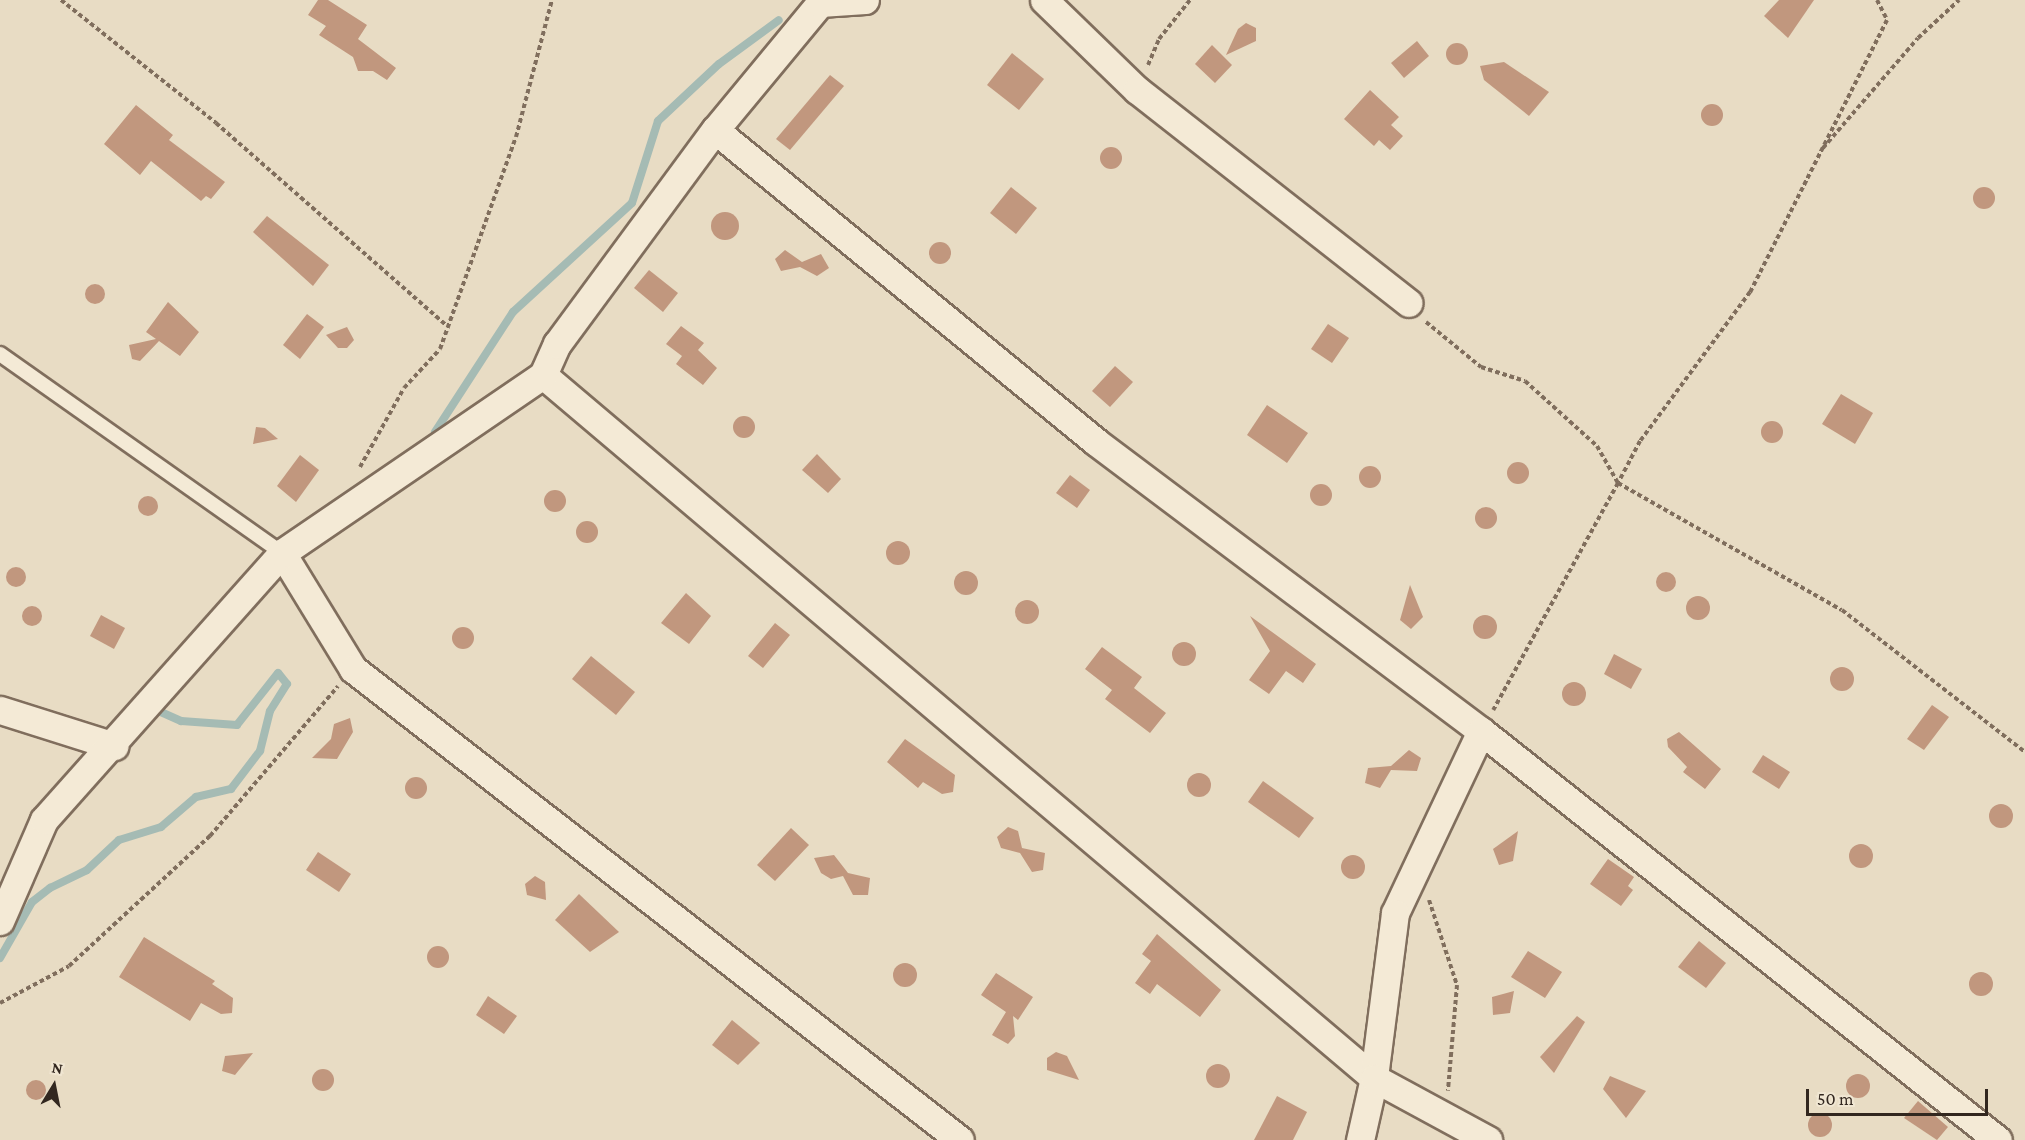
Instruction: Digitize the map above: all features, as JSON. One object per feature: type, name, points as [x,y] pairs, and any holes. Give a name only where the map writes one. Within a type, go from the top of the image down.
[{"type":"street","points":[[0,921],[45,820],[114,746],[282,553],[543,375],[557,344],[715,130],[820,3],[865,0]]},
{"type":"street","points":[[1044,0],[1137,90],[1409,303]]},
{"type":"street","points":[[715,130],[1096,442],[1481,731],[1998,1140]]},
{"type":"street","points":[[543,375],[1374,1078],[1488,1140]]},
{"type":"street","points":[[282,553],[353,669],[960,1140]]},
{"type":"street","points":[[0,710],[114,746]]},
{"type":"street","points":[[1360,1140],[1374,1078],[1395,914],[1481,731]]},
{"type":"lane","points":[[0,354],[282,553]]},
{"type":"path","points":[[61,0],[216,123],[447,326]]},
{"type":"path","points":[[359,470],[405,388],[440,349],[516,138],[552,0]]},
{"type":"path","points":[[1137,90],[1159,39],[1190,0]]},
{"type":"path","points":[[1481,731],[1640,441],[1750,292],[1887,20],[1876,0]]},
{"type":"path","points":[[1819,153],[1918,38],[1959,0]]},
{"type":"path","points":[[1409,303],[1440,337],[1481,367],[1525,381],[1597,446],[1618,483],[1842,610],[2025,752]]},
{"type":"path","points":[[0,1004],[69,966],[210,836],[353,669]]},
{"type":"path","points":[[1416,869],[1438,920],[1457,985],[1446,1116]]},
{"type":"building","points":[[318,0],[328,0],[367,25],[358,39],[396,68],[387,80],[373,71],[358,71],[353,57],[319,35],[326,26],[308,15]]},
{"type":"building","points":[[1779,0],[1814,0],[1788,38],[1764,16]]},
{"type":"building","points":[[1246,23],[1256,28],[1256,41],[1226,55],[1238,29]]},
{"type":"building","points":[[1417,41],[1429,56],[1404,78],[1391,63]]},
{"type":"building","points":[[1457,43],[1465,46],[1468,54],[1465,62],[1457,65],[1449,62],[1446,54],[1449,46]]},
{"type":"building","points":[[1212,45],[1232,65],[1215,83],[1195,64]]},
{"type":"building","points":[[1012,53],[1044,79],[1019,110],[987,85]]},
{"type":"building","points":[[1504,62],[1549,92],[1529,116],[1484,80],[1480,66]]},
{"type":"building","points":[[830,75],[844,86],[790,150],[776,139]]},
{"type":"building","points":[[1370,90],[1399,117],[1391,125],[1403,136],[1390,150],[1379,140],[1374,146],[1344,119]]},
{"type":"building","points":[[1712,104],[1720,107],[1723,115],[1720,123],[1712,126],[1704,123],[1701,115],[1704,107]]},
{"type":"building","points":[[136,105],[173,135],[169,140],[225,182],[211,199],[206,196],[201,201],[151,161],[140,175],[104,144]]},
{"type":"building","points":[[1111,147],[1119,150],[1122,158],[1119,166],[1111,169],[1103,166],[1100,158],[1103,150]]},
{"type":"building","points":[[1011,187],[1037,208],[1016,234],[990,213]]},
{"type":"building","points":[[1984,187],[1992,190],[1995,198],[1992,206],[1984,209],[1976,206],[1973,198],[1976,190]]},
{"type":"building","points":[[725,212],[735,216],[739,226],[735,236],[725,240],[715,236],[711,226],[715,216]]},
{"type":"building","points":[[267,216],[329,265],[313,286],[253,232]]},
{"type":"building","points":[[940,242],[948,245],[951,253],[948,261],[940,264],[932,261],[929,253],[932,245]]},
{"type":"building","points":[[785,250],[802,262],[821,254],[829,268],[817,276],[800,267],[781,271],[775,259]]},
{"type":"building","points":[[649,270],[678,293],[663,312],[634,288]]},
{"type":"building","points":[[95,284],[102,287],[105,294],[102,301],[95,304],[88,301],[85,294],[88,287]]},
{"type":"building","points":[[168,302],[199,332],[180,356],[159,341],[140,361],[132,359],[129,345],[156,339],[146,332]]},
{"type":"building","points":[[307,314],[324,327],[300,359],[283,345]]},
{"type":"building","points":[[1328,324],[1349,338],[1332,363],[1311,349]]},
{"type":"building","points":[[681,326],[704,343],[698,350],[717,368],[703,385],[676,364],[682,356],[666,344]]},
{"type":"building","points":[[347,327],[354,340],[347,348],[338,348],[326,335]]},
{"type":"building","points":[[1115,366],[1133,382],[1110,407],[1092,391]]},
{"type":"building","points":[[1841,394],[1873,413],[1855,444],[1822,424]]},
{"type":"building","points":[[1267,405],[1308,433],[1287,463],[1247,435]]},
{"type":"building","points":[[744,416],[752,419],[755,427],[752,435],[744,438],[736,435],[733,427],[736,419]]},
{"type":"building","points":[[1772,421],[1780,424],[1783,432],[1780,440],[1772,443],[1764,440],[1761,432],[1764,424]]},
{"type":"building","points":[[256,427],[265,428],[278,439],[253,444]]},
{"type":"building","points":[[817,454],[841,479],[828,493],[802,470]]},
{"type":"building","points":[[300,455],[319,470],[296,502],[277,486]]},
{"type":"building","points":[[1518,462],[1526,465],[1529,473],[1526,481],[1518,484],[1510,481],[1507,473],[1510,465]]},
{"type":"building","points":[[1370,466],[1378,469],[1381,477],[1378,485],[1370,488],[1362,485],[1359,477],[1362,469]]},
{"type":"building","points":[[1070,475],[1090,490],[1077,508],[1056,493]]},
{"type":"building","points":[[1321,484],[1329,487],[1332,495],[1329,503],[1321,506],[1313,503],[1310,495],[1313,487]]},
{"type":"building","points":[[555,490],[563,493],[566,501],[563,509],[555,512],[547,509],[544,501],[547,493]]},
{"type":"building","points":[[148,496],[155,499],[158,506],[155,513],[148,516],[141,513],[138,506],[141,499]]},
{"type":"building","points":[[1486,507],[1494,510],[1497,518],[1494,526],[1486,529],[1478,526],[1475,518],[1478,510]]},
{"type":"building","points":[[587,521],[595,524],[598,532],[595,540],[587,543],[579,540],[576,532],[579,524]]},
{"type":"building","points":[[898,541],[903,542],[909,548],[909,558],[903,564],[898,565],[893,564],[887,558],[886,553],[887,548],[893,542]]},
{"type":"building","points":[[16,567],[23,570],[26,577],[23,584],[16,587],[9,584],[6,577],[9,570]]},
{"type":"building","points":[[966,571],[974,575],[978,583],[974,591],[966,595],[958,591],[954,583],[958,575]]},
{"type":"building","points":[[1666,572],[1673,575],[1676,582],[1673,589],[1666,592],[1659,589],[1656,582],[1659,575]]},
{"type":"building","points":[[1410,585],[1423,617],[1411,629],[1400,620]]},
{"type":"building","points":[[686,593],[711,616],[689,644],[661,623]]},
{"type":"building","points":[[1698,596],[1707,599],[1710,608],[1707,617],[1698,620],[1689,617],[1686,608],[1689,599]]},
{"type":"building","points":[[1027,600],[1035,604],[1039,612],[1035,620],[1027,624],[1019,620],[1015,612],[1019,604]]},
{"type":"building","points":[[32,606],[39,609],[42,616],[39,623],[32,626],[25,623],[22,616],[25,609]]},
{"type":"building","points":[[101,615],[125,628],[114,649],[90,636]]},
{"type":"building","points":[[1485,615],[1490,616],[1496,622],[1496,632],[1490,638],[1485,639],[1480,638],[1474,632],[1473,627],[1474,622],[1480,616]]},
{"type":"building","points":[[1250,616],[1316,664],[1303,683],[1286,671],[1269,694],[1249,680],[1270,651]]},
{"type":"building","points":[[775,623],[790,635],[763,668],[748,656]]},
{"type":"building","points":[[463,627],[473,634],[474,638],[467,648],[463,649],[453,642],[452,638],[459,628]]},
{"type":"building","points":[[1184,642],[1189,643],[1195,649],[1195,659],[1189,665],[1184,666],[1179,665],[1173,659],[1172,654],[1173,649],[1179,643]]},
{"type":"building","points":[[1102,647],[1142,677],[1134,688],[1166,713],[1150,733],[1105,699],[1112,690],[1085,669]]},
{"type":"building","points":[[1614,654],[1642,669],[1631,689],[1604,674]]},
{"type":"building","points":[[591,656],[635,692],[616,715],[572,679]]},
{"type":"building","points":[[1842,667],[1847,668],[1853,674],[1853,684],[1847,690],[1842,691],[1837,690],[1831,684],[1830,679],[1831,674],[1837,668]]},
{"type":"building","points":[[1574,682],[1579,683],[1585,689],[1585,699],[1579,705],[1574,706],[1569,705],[1563,699],[1562,694],[1563,689],[1569,683]]},
{"type":"building","points":[[1932,705],[1949,717],[1924,750],[1907,739]]},
{"type":"building","points":[[350,718],[353,732],[337,759],[312,758],[331,739],[334,724]]},
{"type":"building","points":[[1679,732],[1721,769],[1705,789],[1683,772],[1687,767],[1668,747],[1667,739]]},
{"type":"building","points":[[905,739],[955,775],[953,792],[942,794],[923,782],[918,788],[887,762]]},
{"type":"building","points":[[1409,750],[1421,758],[1417,771],[1391,770],[1380,788],[1365,783],[1368,768],[1391,766]]},
{"type":"building","points":[[1763,755],[1790,772],[1779,789],[1752,772]]},
{"type":"building","points":[[1199,773],[1204,774],[1210,780],[1210,790],[1204,796],[1199,797],[1194,796],[1188,790],[1187,785],[1188,780],[1194,774]]},
{"type":"building","points":[[416,777],[426,784],[427,788],[420,798],[416,799],[406,792],[405,788],[412,778]]},
{"type":"building","points":[[1263,781],[1314,818],[1299,838],[1248,802]]},
{"type":"building","points":[[2001,804],[2009,808],[2013,816],[2009,824],[2001,828],[1993,824],[1989,816],[1993,808]]},
{"type":"building","points":[[1008,827],[1018,831],[1022,848],[1045,853],[1043,870],[1032,872],[1020,853],[1001,848],[997,837]]},
{"type":"building","points":[[791,828],[809,845],[775,881],[757,865]]},
{"type":"building","points":[[1518,831],[1513,861],[1499,865],[1493,849]]},
{"type":"building","points":[[1861,844],[1866,845],[1872,851],[1872,861],[1866,867],[1861,868],[1856,867],[1850,861],[1849,856],[1850,851],[1856,845]]},
{"type":"building","points":[[318,852],[351,874],[339,892],[306,870]]},
{"type":"building","points":[[834,855],[848,873],[870,878],[868,895],[853,895],[843,876],[831,879],[821,873],[814,858]]},
{"type":"building","points":[[1353,855],[1358,856],[1364,862],[1364,872],[1358,878],[1353,879],[1348,878],[1342,872],[1341,867],[1342,862],[1348,856]]},
{"type":"building","points":[[1608,859],[1634,877],[1628,886],[1633,890],[1621,906],[1590,884]]},
{"type":"building","points":[[535,876],[545,882],[546,900],[527,895],[525,884]]},
{"type":"building","points":[[579,894],[619,932],[590,952],[555,920]]},
{"type":"building","points":[[1157,934],[1221,990],[1200,1017],[1157,984],[1150,994],[1135,983],[1151,961],[1142,954]]},
{"type":"building","points":[[144,937],[215,981],[212,984],[233,998],[232,1013],[221,1014],[201,1003],[190,1021],[119,977]]},
{"type":"building","points":[[1699,941],[1726,963],[1706,988],[1678,967]]},
{"type":"building","points":[[438,946],[446,949],[449,957],[446,965],[438,968],[430,965],[427,957],[430,949]]},
{"type":"building","points":[[1528,951],[1562,972],[1545,998],[1511,977]]},
{"type":"building","points":[[905,963],[910,964],[916,970],[916,980],[910,986],[905,987],[900,986],[894,980],[893,975],[894,970],[900,964]]},
{"type":"building","points":[[1981,972],[1986,973],[1992,979],[1992,989],[1986,995],[1981,996],[1976,995],[1970,989],[1969,984],[1970,979],[1976,973]]},
{"type":"building","points":[[996,973],[1033,997],[1018,1020],[1013,1016],[1015,1036],[1008,1044],[992,1035],[1006,1012],[981,995]]},
{"type":"building","points":[[1514,991],[1510,1013],[1493,1015],[1492,997]]},
{"type":"building","points":[[488,996],[517,1016],[504,1034],[476,1015]]},
{"type":"building","points":[[1577,1016],[1585,1022],[1554,1073],[1540,1057]]},
{"type":"building","points":[[732,1020],[760,1043],[738,1065],[712,1045]]},
{"type":"building","points":[[1056,1052],[1067,1056],[1079,1080],[1047,1070],[1047,1058]]},
{"type":"building","points":[[253,1053],[235,1075],[222,1071],[225,1056]]},
{"type":"building","points":[[1218,1064],[1223,1065],[1229,1071],[1229,1081],[1223,1087],[1218,1088],[1213,1087],[1207,1081],[1206,1076],[1207,1071],[1213,1065]]},
{"type":"building","points":[[323,1069],[333,1076],[334,1080],[327,1090],[323,1091],[313,1084],[312,1080],[319,1070]]},
{"type":"building","points":[[1858,1074],[1863,1075],[1869,1081],[1869,1091],[1863,1097],[1858,1098],[1853,1097],[1847,1091],[1846,1086],[1847,1081],[1853,1075]]},
{"type":"building","points":[[1610,1076],[1646,1091],[1626,1118],[1603,1089]]},
{"type":"building","points":[[36,1080],[43,1083],[46,1090],[43,1097],[36,1100],[29,1097],[26,1090],[29,1083]]},
{"type":"building","points":[[1277,1096],[1307,1112],[1293,1140],[1254,1140]]},
{"type":"building","points":[[1918,1101],[1948,1127],[1937,1140],[1904,1118]]},
{"type":"building","points":[[1820,1113],[1825,1114],[1831,1120],[1831,1130],[1825,1136],[1820,1137],[1815,1136],[1809,1130],[1808,1125],[1809,1120],[1815,1114]]},
{"type":"waterway","points":[[435,432],[513,312],[632,203],[658,121],[719,64],[779,20]]},
{"type":"waterway","points":[[0,958],[32,902],[50,888],[87,870],[119,840],[161,827],[196,797],[231,789],[260,751],[270,711],[287,684],[278,673],[237,725],[181,721],[152,708]]}]
